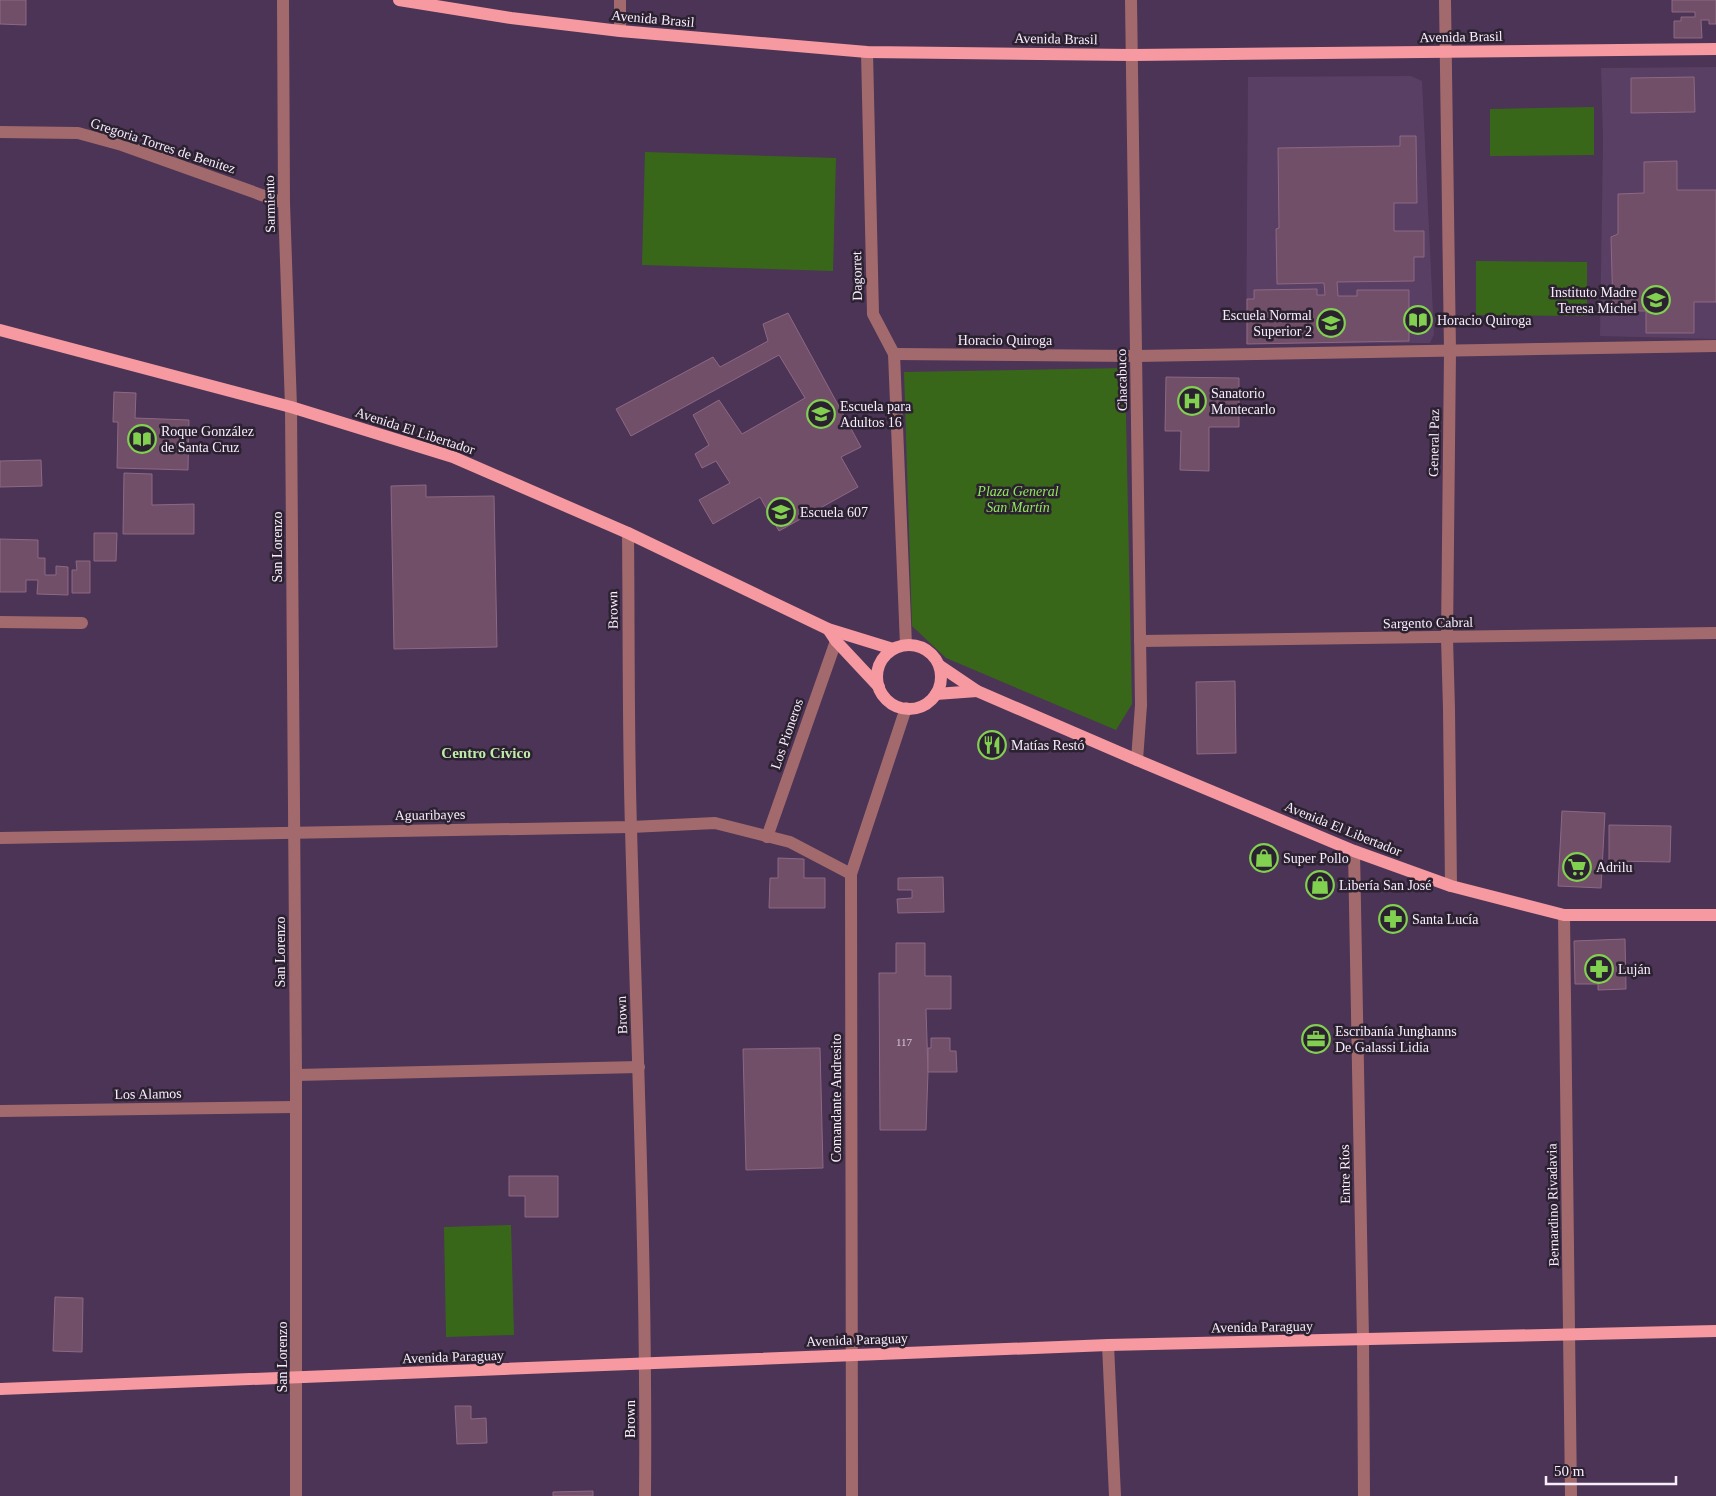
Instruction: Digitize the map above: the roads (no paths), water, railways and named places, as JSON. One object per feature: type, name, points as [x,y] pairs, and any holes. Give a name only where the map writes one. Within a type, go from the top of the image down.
[{"type":"main road","name":"Avenida Brasil","points":[[399,0],[511,18],[620,32],[867,52],[1132,55],[1716,49]]},
{"type":"main road","name":"Avenida El Libertador","points":[[0,330],[291,407],[453,457],[628,533],[828,629],[893,649]]},
{"type":"main road","points":[[828,629],[836,641],[879,687],[886,699],[898,706],[912,708],[926,704],[936,694],[941,681],[940,666],[933,654],[920,647],[906,645],[893,649],[882,659],[878,672],[879,687]]},
{"type":"main road","name":"Avenida El Libertador","points":[[940,666],[977,691],[1137,760],[1354,851],[1451,886],[1564,915],[1716,915]]},
{"type":"main road","name":"Avenida El Libertador","points":[[936,694],[977,691]]},
{"type":"main road","name":"Avenida Paraguay","points":[[0,1389],[1108,1345],[1569,1336],[1716,1331]]},
{"type":"street","name":"Sarmiento","points":[[283,0],[284,203],[291,407]]},
{"type":"street","points":[[620,0],[620,32]]},
{"type":"street","name":"Chacabuco","points":[[1131,0],[1141,705],[1137,760]]},
{"type":"street","name":"General Paz","points":[[1445,0],[1450,351],[1447,638],[1451,886]]},
{"type":"street","name":"Dagorret","points":[[867,52],[873,314],[894,354],[906,645]]},
{"type":"street","name":"Gregoria Torres de Benitez","points":[[0,132],[78,133],[122,145],[284,203]]},
{"type":"street","name":"Horacio Quiroga","points":[[894,354],[1136,356],[1716,346]]},
{"type":"street","name":"San Lorenzo","points":[[291,407],[296,1075],[296,1496]]},
{"type":"street","name":"Brown","points":[[628,533],[631,826],[646,1364],[645,1496]]},
{"type":"street","points":[[0,622],[82,623]]},
{"type":"street","name":"Sargento Cabral","points":[[1140,641],[1716,634]]},
{"type":"street","name":"Los Pioneros","points":[[767,837],[836,641]]},
{"type":"street","name":"Comandante Andresito","points":[[852,1496],[851,874],[906,708]]},
{"type":"street","name":"Aguaribayes","points":[[0,838],[715,823],[790,842],[851,874]]},
{"type":"street","name":"Entre Ríos","points":[[1354,851],[1364,1496]]},
{"type":"street","name":"Bernardino Rivadavia","points":[[1564,915],[1571,1496]]},
{"type":"street","points":[[296,1075],[639,1067]]},
{"type":"street","name":"Los Alamos","points":[[0,1111],[296,1108]]},
{"type":"street","points":[[1108,1345],[1115,1496]]},
{"type":"place","name":"Instituto Madre Teresa Michel","points":[[1656,300]]},
{"type":"place","name":"Horacio Quiroga","points":[[1418,320]]},
{"type":"place","name":"Escuela Normal Superior 2","points":[[1331,323]]},
{"type":"place","name":"Sanatorio Montecarlo","points":[[1192,401]]},
{"type":"place","name":"Escuela para Adultos 16","points":[[821,414]]},
{"type":"place","name":"Roque González de Santa Cruz","points":[[142,439]]},
{"type":"place","name":"Escuela 607","points":[[781,512]]},
{"type":"place","name":"Matías Restó","points":[[992,745]]},
{"type":"place","name":"Super Pollo","points":[[1264,858]]},
{"type":"place","name":"Adrilu","points":[[1577,867]]},
{"type":"place","name":"Libería San José","points":[[1320,885]]},
{"type":"place","name":"Santa Lucía","points":[[1393,919]]},
{"type":"place","name":"Luján","points":[[1599,969]]},
{"type":"place","name":"Escribanía Junghanns De Galassi Lidia","points":[[1316,1039]]},
{"type":"district","name":"Centro Cívico","points":[[486,753]]},
{"type":"park label","name":"Plaza General San Martín","points":[[1018,500]]}]
